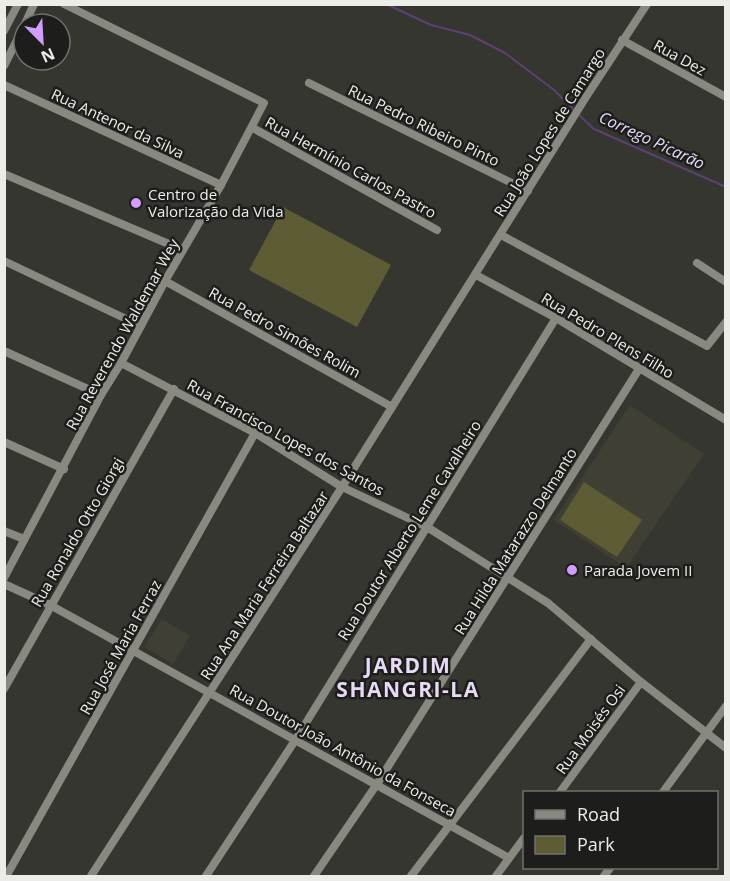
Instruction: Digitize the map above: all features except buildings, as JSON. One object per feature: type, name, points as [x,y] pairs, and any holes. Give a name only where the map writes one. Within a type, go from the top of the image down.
[{"type":"street","points":[[4,31],[18,4]]},
{"type":"street","name":"Rua Reverendo Waldemar Wey","points":[[4,578],[64,469],[101,395],[253,128],[264,103],[64,4]]},
{"type":"street","name":"Rua João Lopes de Camargo","points":[[476,275],[586,97],[647,4]]},
{"type":"street","name":"Rua Dez","points":[[622,40],[726,97]]},
{"type":"street","points":[[4,66],[12,50]]},
{"type":"street","name":"Rua Pedro Ribeiro Pinto","points":[[309,83],[528,191]]},
{"type":"street","name":"Rua Antenor da Silva","points":[[4,85],[221,185]]},
{"type":"street","name":"Rua Hermínio Carlos Pastro","points":[[253,128],[437,230]]},
{"type":"street","points":[[4,174],[183,250]]},
{"type":"street","points":[[501,235],[707,346],[726,322]]},
{"type":"street","points":[[4,261],[141,326]]},
{"type":"street","points":[[697,263],[726,282]]},
{"type":"street","name":"Rua Pedro Plens Filho","points":[[476,275],[556,318],[726,420]]},
{"type":"street","name":"Rua Ana Maria Ferreira Baltazar","points":[[91,876],[342,488],[476,275]]},
{"type":"street","name":"Rua Pedro Simões Rolim","points":[[165,281],[392,406]]},
{"type":"street","name":"Rua Doutor Alberto Leme Cavalheiro","points":[[206,876],[296,740],[556,318]]},
{"type":"street","points":[[4,351],[101,395]]},
{"type":"street","name":"Rua Francisco Lopes dos Santos","points":[[121,363],[255,433],[342,488],[427,527],[548,603],[641,682],[726,748]]},
{"type":"street","name":"Rua Hilda Matarazzo Delmanto","points":[[314,876],[377,784],[639,369]]},
{"type":"street","name":"Rua Ronaldo Otto Giorgi","points":[[4,689],[174,389]]},
{"type":"street","name":"Rua José Maria Ferraz","points":[[9,873],[255,433]]},
{"type":"street","points":[[4,442],[64,469]]},
{"type":"street","points":[[4,531],[24,539]]},
{"type":"street","name":"Rua Doutor João Antônio da Fonseca","points":[[4,584],[50,605],[509,858]]},
{"type":"street","points":[[411,876],[452,825],[591,639]]},
{"type":"street","name":"Rua Moisés Osi","points":[[562,791],[641,682]]},
{"type":"street","points":[[664,791],[726,706]]},
{"type":"street","points":[[496,876],[523,840]]},
{"type":"shaded area","points":[[630,405],[704,454],[626,568],[554,520]]},
{"type":"shaded area","points":[[162,619],[190,636],[173,664],[144,647]]},
{"type":"green space","points":[[283,207],[391,265],[357,327],[249,270]]},
{"type":"green space","points":[[584,482],[642,520],[617,557],[560,520]]},
{"type":"waterway","name":"Corrego Picarão","points":[[386,4],[431,25],[470,35],[505,53],[554,90],[574,110]]},
{"type":"waterway","name":"Corrego Picarão","points":[[578,114],[594,129],[726,187]]},
{"type":"place","name":"Centro de Valorização da Vida","points":[[136,203]]},
{"type":"place","name":"Parada Jovem II","points":[[572,570]]},
{"type":"district","name":"JARDIM SHANGRI-LA","points":[[408,677]]}]
